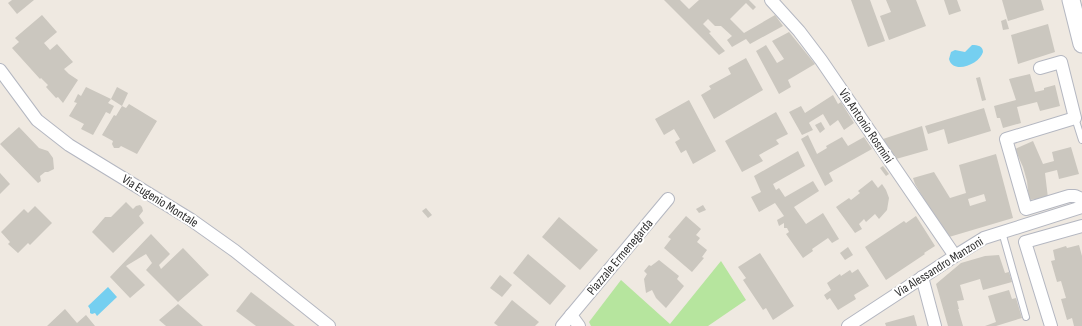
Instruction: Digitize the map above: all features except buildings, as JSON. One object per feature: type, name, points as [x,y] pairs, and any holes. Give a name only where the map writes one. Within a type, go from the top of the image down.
[{"type":"main road","points":[[1071,0],[1082,44]]},
{"type":"street","name":"Via Antonio Rosmini","points":[[771,0],[799,31],[821,60],[955,256]]},
{"type":"street","points":[[1040,68],[1061,62],[1075,118],[1006,139],[1026,209],[1069,196],[1075,196],[1082,199]]},
{"type":"street","name":"Via Eugenio Montale","points":[[0,70],[38,120],[69,145],[190,219],[240,254],[327,326]]},
{"type":"street","name":"Piazzale Ermenegarda","points":[[562,326],[668,199]]},
{"type":"street","name":"Via Alessandro Manzoni","points":[[848,326],[984,238],[1082,207]]},
{"type":"street","points":[[1046,218],[1050,235]]},
{"type":"street","points":[[1051,326],[1025,242],[1082,226]]},
{"type":"street","points":[[922,277],[935,326]]},
{"type":"street","points":[[571,315],[579,326]]},
{"type":"lane","points":[[1075,118],[1082,140]]},
{"type":"lane","points":[[1002,232],[1026,317]]},
{"type":"green space","points":[[721,261],[746,300],[708,326],[591,326],[589,322],[621,280],[670,324]]},
{"type":"water","points":[[972,45],[980,46],[983,50],[981,56],[977,60],[972,64],[961,67],[951,64],[949,59],[951,52],[955,50],[965,52]]},
{"type":"water","points":[[108,287],[117,297],[97,316],[95,313],[90,313],[88,306]]}]
